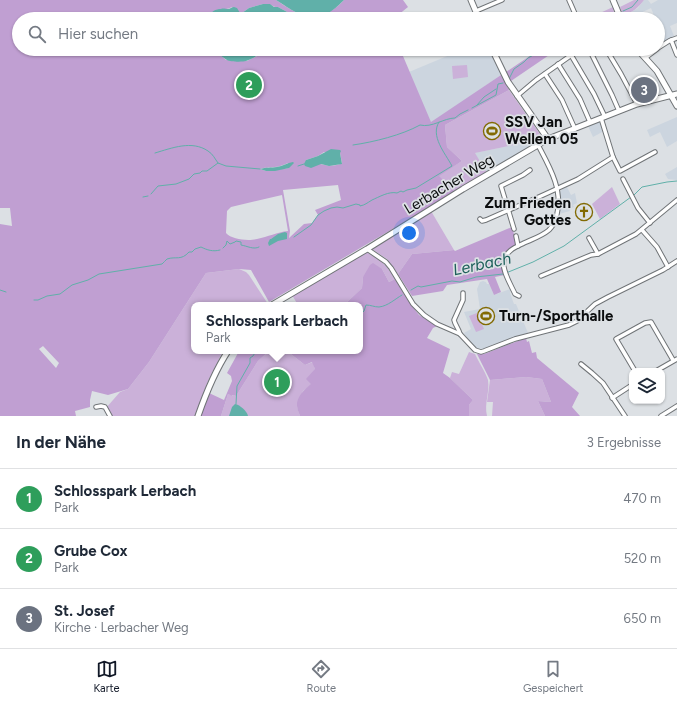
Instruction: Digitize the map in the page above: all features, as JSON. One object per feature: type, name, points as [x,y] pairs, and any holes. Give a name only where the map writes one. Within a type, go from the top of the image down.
[{"type":"street","points":[[471,0],[476,12],[502,0]]},
{"type":"street","points":[[569,0],[574,12]]},
{"type":"street","points":[[612,0],[618,12]]},
{"type":"street","points":[[665,44],[677,38]]},
{"type":"street","points":[[671,40],[677,55]]},
{"type":"street","points":[[496,56],[505,76],[548,139]]},
{"type":"street","points":[[518,95],[569,56]]},
{"type":"street","points":[[571,56],[594,94],[603,118],[613,157],[622,178],[638,208],[650,223]]},
{"type":"street","points":[[592,56],[619,111]]},
{"type":"street","points":[[610,56],[637,104]]},
{"type":"street","points":[[648,56],[645,58],[657,71],[674,95],[677,106]]},
{"type":"street","points":[[558,64],[580,99],[590,122]]},
{"type":"street","points":[[545,74],[562,100],[575,129]]},
{"type":"street","name":"Lerbacher Weg","points":[[277,302],[548,139],[637,104],[674,95]]},
{"type":"street","points":[[519,296],[515,294],[505,272],[504,261],[507,254],[511,249],[548,231],[552,227],[558,208],[559,200],[557,189],[551,170],[538,145]]},
{"type":"street","points":[[620,171],[655,152]]},
{"type":"street","points":[[480,219],[482,221],[486,220],[557,189],[578,179],[613,157]]},
{"type":"street","points":[[514,229],[501,186],[530,170]]},
{"type":"street","points":[[541,276],[591,255],[598,254],[636,234],[677,200]]},
{"type":"street","points":[[642,230],[657,247],[668,267]]},
{"type":"street","points":[[516,236],[518,246]]},
{"type":"street","points":[[589,238],[598,254]]},
{"type":"street","points":[[367,249],[381,257],[386,262],[413,304],[424,315],[437,324],[460,334],[474,350],[481,352],[515,339],[564,327],[575,322],[595,304],[608,296],[668,267],[677,261]]},
{"type":"street","points":[[460,334],[454,320],[462,300],[463,293]]},
{"type":"street","points":[[633,368],[616,339],[645,323],[651,322],[675,360],[661,368]]},
{"type":"street","points":[[198,416],[209,388],[226,354]]},
{"type":"street","points":[[581,364],[599,379],[625,416]]},
{"type":"street","points":[[612,398],[629,387]]},
{"type":"street","points":[[660,416],[666,415],[677,406]]},
{"type":"street","points":[[96,407],[105,407],[110,416]]},
{"type":"shaded area","points":[[0,0],[276,0],[296,12],[287,12],[269,4],[263,4],[249,8],[243,12],[239,12],[232,7],[213,12],[12,12],[12,56],[221,56],[226,60],[247,61],[257,56],[403,56],[431,122],[501,75],[509,90],[445,125],[447,147],[462,161],[439,176],[455,192],[269,302],[251,270],[239,269],[206,273],[149,362],[128,389],[108,395],[92,391],[90,407],[75,411],[76,416],[0,416],[0,224],[12,226],[10,208],[0,208]],"holes":[[[324,152],[340,153],[342,163],[338,165],[329,165],[306,160],[318,156]],[[288,163],[289,168],[266,171],[260,169],[278,167]],[[338,185],[341,200],[315,210],[318,215],[312,223],[304,224],[289,238],[290,231],[283,190]],[[282,195],[288,231],[254,240],[245,240],[232,237],[226,233],[227,211],[231,207]],[[43,346],[59,363],[56,368],[39,349]]]},
{"type":"shaded area","points":[[276,0],[344,0],[329,12],[295,12]]},
{"type":"shaded area","points":[[344,0],[403,0],[408,7],[402,12],[329,12]]},
{"type":"shaded area","points":[[634,0],[644,0],[630,12],[622,12],[620,7]]},
{"type":"shaded area","points":[[644,0],[648,0],[651,4],[658,0],[677,0],[677,23],[670,26],[674,36],[665,42],[665,12],[653,12],[651,8],[643,12],[631,12],[638,8]]},
{"type":"shaded area","points":[[263,4],[270,4],[287,12],[243,12],[249,8]]},
{"type":"shaded area","points":[[234,7],[237,8],[239,12],[212,12]]},
{"type":"shaded area","points":[[613,7],[614,12],[602,12]]},
{"type":"shaded area","points":[[221,56],[256,56],[246,61],[239,62],[227,60]]},
{"type":"shaded area","points":[[447,56],[492,56],[501,75],[431,123],[409,72]]},
{"type":"shaded area","points":[[530,56],[548,56],[511,81],[506,72]]},
{"type":"shaded area","points":[[467,65],[468,77],[453,79],[452,66]]},
{"type":"shaded area","name":"SSV Jan Wellem 05","points":[[509,90],[542,137],[538,140],[475,153],[487,173],[455,192],[438,176],[462,161],[447,147],[445,125]]},
{"type":"shaded area","points":[[677,117],[677,141],[667,147],[660,132],[650,137],[647,130]]},
{"type":"shaded area","points":[[597,122],[601,123],[604,131],[593,137],[588,126]]},
{"type":"shaded area","points":[[542,137],[540,140],[486,172],[474,153],[538,140]]},
{"type":"shaded area","points":[[331,149],[341,151],[342,164],[329,166],[321,164],[311,168],[305,166],[304,164],[306,160]]},
{"type":"shaded area","points":[[293,162],[294,163],[289,168],[275,171],[260,169],[277,167]]},
{"type":"shaded area","points":[[677,167],[677,180],[668,179],[665,174]]},
{"type":"shaded area","points":[[567,187],[571,195],[575,193],[577,203],[573,205],[574,207],[569,209],[570,211],[559,214],[560,192],[563,188]]},
{"type":"shaded area","points":[[612,187],[620,204],[600,219],[592,204]]},
{"type":"shaded area","points":[[431,211],[454,250],[412,254],[398,274],[387,259],[372,249]]},
{"type":"shaded area","points":[[512,227],[517,245],[508,250],[501,262],[505,275],[495,277],[501,292],[494,295],[487,279],[447,285],[443,291],[412,296],[398,274],[412,254],[455,251]]},
{"type":"shaded area","points":[[285,232],[287,233],[287,239],[278,241],[269,246],[268,243],[270,239]]},
{"type":"shaded area","points":[[366,252],[376,257],[383,263],[395,279],[389,282],[382,269],[363,277],[362,288],[347,302],[296,302],[292,295]]},
{"type":"shaded area","points":[[373,263],[382,269],[389,282],[395,279],[419,315],[437,326],[433,328],[427,338],[450,349],[443,373],[473,400],[469,405],[469,416],[300,416],[297,407],[298,399],[299,396],[311,384],[306,379],[315,369],[312,362],[305,365],[291,354],[363,354],[363,302],[347,302],[362,288],[363,277],[370,265]]},
{"type":"shaded area","points":[[239,269],[246,272],[267,302],[191,302],[191,354],[222,354],[208,381],[195,416],[110,416],[106,408],[120,392],[128,389],[149,362],[206,273]]},
{"type":"shaded area","points":[[483,281],[489,284],[494,295],[510,289],[514,304],[516,304],[528,333],[483,349],[475,348],[471,344],[464,333],[471,329],[464,312],[480,309],[477,289],[480,282]]},
{"type":"shaded area","points":[[477,313],[484,329],[476,332],[469,316]]},
{"type":"shaded area","points":[[526,338],[527,342],[529,341],[532,353],[536,352],[537,358],[579,393],[572,407],[580,416],[545,416],[538,401],[551,402],[542,379],[526,377],[490,380],[477,354],[484,354]]},
{"type":"shaded area","points":[[469,352],[475,354],[488,380],[486,407],[487,416],[469,416],[469,405],[473,400],[450,378],[452,372],[459,374]]},
{"type":"shaded area","points":[[237,354],[266,354],[258,361],[236,396],[228,394],[221,416],[200,416],[209,393],[224,400],[232,381],[231,376],[227,373]]},
{"type":"shaded area","points":[[266,354],[291,354],[305,365],[313,362],[315,369],[312,384],[303,391],[297,407],[300,416],[221,416],[228,394],[236,396],[258,361]]},
{"type":"shaded area","points":[[526,377],[542,379],[551,402],[538,401],[545,416],[492,416],[493,402],[487,402],[490,380]]},
{"type":"shaded area","points":[[235,404],[243,408],[248,416],[229,416],[232,407]]},
{"type":"waterway","points":[[623,11],[632,7],[638,0]]},
{"type":"waterway","points":[[509,79],[514,69],[532,56]]},
{"type":"waterway","points":[[472,108],[496,95],[498,84],[503,83]]},
{"type":"waterway","points":[[477,105],[484,97],[496,89]]},
{"type":"waterway","points":[[353,145],[388,138],[420,125],[424,126],[455,118],[468,110]]},
{"type":"waterway","points":[[294,237],[311,225],[318,215],[324,211],[331,208],[343,208],[356,204],[362,206],[381,196],[416,188],[452,166],[437,139],[436,133],[439,122]]},
{"type":"waterway","points":[[155,153],[189,145],[202,148],[210,152],[218,163]]},
{"type":"waterway","points":[[151,194],[158,186],[176,184],[189,179],[194,174],[207,171],[218,163],[226,166],[260,169]]},
{"type":"waterway","points":[[298,166],[304,164]]},
{"type":"waterway","name":"Lerbach","points":[[634,195],[642,187],[677,181]]},
{"type":"waterway","points":[[143,197],[148,196]]},
{"type":"waterway","name":"Lerbach","points":[[506,273],[533,262],[564,246],[631,197]]},
{"type":"waterway","points":[[223,248],[227,241],[230,244],[236,241],[241,242],[241,245],[250,248],[259,247]]},
{"type":"waterway","points":[[34,300],[60,294],[72,285],[88,280],[99,274],[162,264],[167,259],[181,257],[201,247],[215,251],[220,250]]},
{"type":"waterway","name":"Lerbach","points":[[411,290],[418,286],[421,287],[452,281],[460,282],[476,277],[503,274]]},
{"type":"waterway","points":[[0,290],[6,292]]},
{"type":"waterway","name":"Lerbach","points":[[363,312],[366,305],[377,307],[382,306],[402,295]]},
{"type":"waterway","name":"Lerbach","points":[[236,404],[237,386],[250,363],[250,358],[254,354]]},
{"type":"place","name":"Grube Cox","points":[[249,85]]},
{"type":"place","name":"St. Josef","points":[[644,90]]},
{"type":"place","name":"SSV Jan Wellem 05","points":[[492,131]]},
{"type":"place","name":"Zum Frieden Gottes","points":[[584,212]]},
{"type":"place","name":"Turn-/Sporthalle","points":[[486,316]]},
{"type":"place","name":"Schlosspark Lerbach","points":[[277,382]]}]
